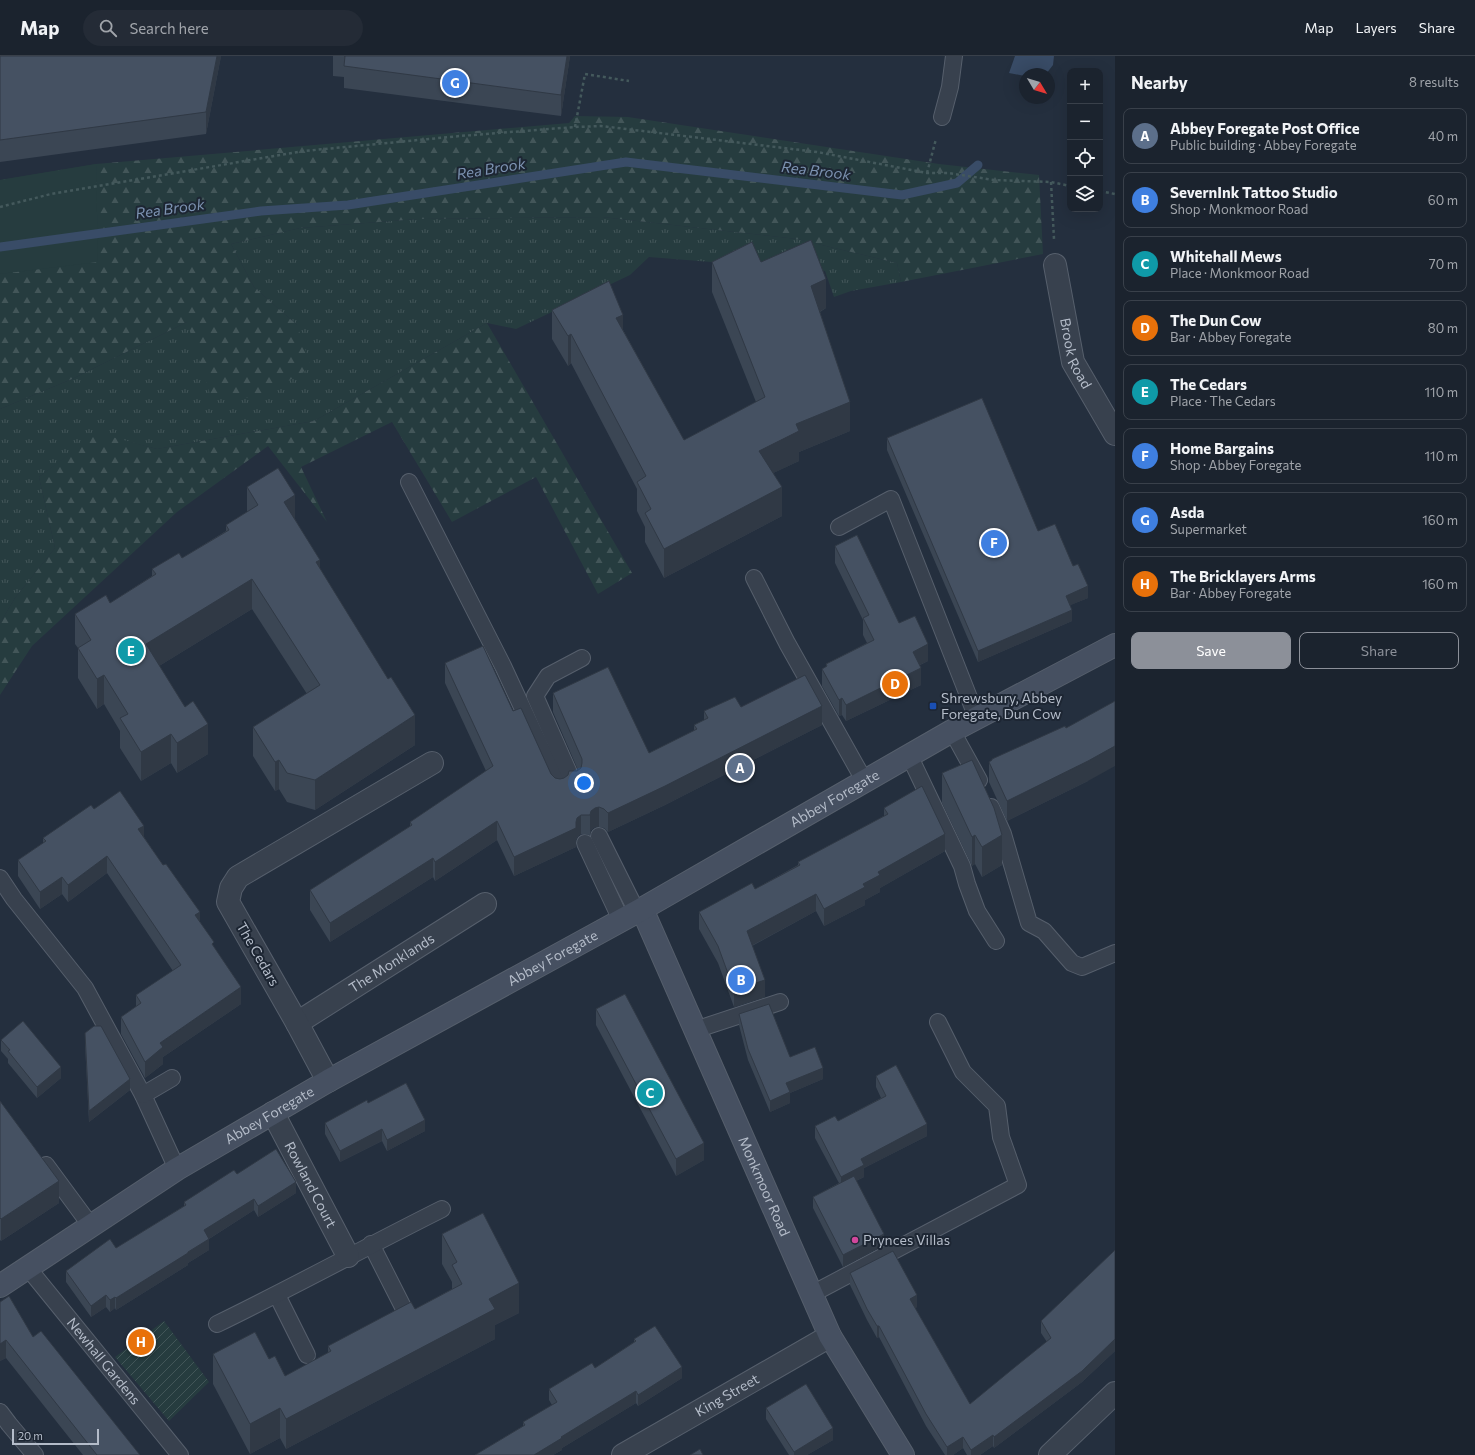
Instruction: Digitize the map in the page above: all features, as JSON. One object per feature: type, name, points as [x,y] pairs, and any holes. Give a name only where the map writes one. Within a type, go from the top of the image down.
[{"type":"street","name":"Brook Road","points":[[1055,265],[1073,362],[1115,434]]},
{"type":"street","name":"Abbey Foregate","points":[[0,1286],[177,1168],[328,1081],[634,913],[865,782],[952,730],[1115,645]]},
{"type":"street","name":"The Cedars","points":[[328,1081],[297,1023],[228,902],[231,888],[238,877],[432,763]]},
{"type":"street","name":"The Monklands","points":[[297,1023],[485,904]]},
{"type":"street","name":"Monkmoor Road","points":[[634,913],[695,1030],[830,1336],[903,1455]]},
{"type":"street","name":"Rowland Court","points":[[273,1113],[348,1256]]},
{"type":"street","name":"King Street","points":[[623,1455],[830,1336]]},
{"type":"street","points":[[1050,1455],[1115,1393]]},
{"type":"lane","points":[[942,117],[950,87],[954,56]]},
{"type":"lane","points":[[409,482],[566,785],[535,696],[548,676],[582,658]]},
{"type":"lane","points":[[839,527],[891,499],[977,718]]},
{"type":"lane","points":[[754,578],[787,643],[865,782]]},
{"type":"lane","points":[[952,730],[974,769],[1003,834],[1029,923],[1044,931],[1072,962],[1082,967],[1115,953]]},
{"type":"lane","points":[[909,756],[962,866],[966,884],[977,911],[996,941]]},
{"type":"lane","points":[[592,839],[634,913]]},
{"type":"lane","points":[[0,878],[14,899],[85,988],[143,1095],[177,1168]]},
{"type":"lane","points":[[695,1030],[780,1002]]},
{"type":"lane","points":[[812,1294],[1018,1186],[1001,1137],[997,1106],[963,1072],[938,1022]]},
{"type":"lane","points":[[143,1095],[172,1078]]},
{"type":"lane","points":[[39,1156],[91,1226]]},
{"type":"lane","points":[[217,1324],[277,1295],[371,1244],[442,1209]]},
{"type":"lane","points":[[371,1244],[403,1307]]},
{"type":"lane","name":"Newhall Gardens","points":[[28,1268],[180,1455]]},
{"type":"lane","points":[[277,1295],[307,1355]]},
{"type":"lane","points":[[0,1412],[8,1424],[35,1455]]},
{"type":"path","points":[[575,126],[585,74],[629,81]]},
{"type":"path","points":[[927,173],[942,117]]},
{"type":"path","points":[[0,207],[51,194],[304,151],[575,126],[600,126],[817,152],[927,173],[948,173],[994,180],[1051,182],[1067,185]]},
{"type":"path","points":[[1051,182],[1055,265]]},
{"type":"path","points":[[1103,192],[1115,194]]},
{"type":"green space","points":[[575,116],[628,117],[939,164],[1039,175],[1043,254],[901,282],[897,263],[797,239],[602,217],[418,219],[300,228],[231,244],[254,287],[297,325],[311,367],[259,399],[210,394],[187,322],[72,379],[0,409],[0,180],[96,164],[569,123]]},
{"type":"green space","points":[[96,164],[98,262],[0,274],[0,180]]},
{"type":"green space","points":[[602,217],[797,239],[897,263],[901,282],[851,291],[834,297],[825,271],[649,257],[630,275],[516,329],[487,323],[314,421],[157,449],[97,434],[39,477],[55,548],[15,598],[0,623],[0,409],[72,379],[187,322],[297,325],[254,287],[231,244],[300,228],[418,219]]},
{"type":"green space","points":[[487,323],[632,573],[598,594],[536,477],[452,522],[392,422],[301,467],[327,522],[268,446],[177,512],[32,646],[0,695],[0,623],[15,598],[55,548],[39,477],[97,433],[157,449],[314,421]]},
{"type":"green space","points":[[164,1321],[209,1382],[169,1421],[115,1357]]},
{"type":"water","points":[[1015,56],[1054,56],[1053,65],[1051,68],[1019,68],[1019,75],[1009,73]]},
{"type":"building","points":[[0,56],[217,56],[206,112],[0,140]]},
{"type":"building","points":[[345,56],[567,56],[561,95],[344,66]]},
{"type":"building","points":[[811,240],[826,279],[811,286],[850,402],[796,424],[799,431],[759,451],[782,487],[664,549],[645,513],[651,509],[637,482],[646,476],[571,334],[568,336],[552,310],[609,281],[623,315],[616,318],[684,440],[765,397],[712,262],[752,242],[761,262]]},
{"type":"building","points":[[982,398],[1038,531],[1055,524],[1073,566],[1078,564],[1088,586],[1066,596],[1072,610],[978,651],[887,438]]},
{"type":"building","points":[[278,468],[295,495],[284,502],[320,560],[316,562],[388,679],[391,677],[415,715],[315,780],[287,773],[279,760],[275,762],[253,727],[320,685],[252,579],[146,644],[185,707],[193,701],[208,724],[177,743],[171,734],[141,752],[120,718],[128,714],[104,675],[97,679],[78,648],[91,640],[75,614],[106,595],[110,603],[156,574],[152,569],[179,553],[182,558],[229,530],[226,525],[258,505],[247,487]]},
{"type":"building","points":[[857,535],[899,623],[915,616],[928,644],[913,652],[921,668],[846,705],[842,698],[839,700],[822,669],[827,666],[826,664],[874,640],[863,618],[869,615],[835,546]]},
{"type":"building","points":[[483,646],[513,711],[521,708],[551,774],[555,778],[560,779],[568,775],[569,771],[577,771],[581,768],[582,759],[553,693],[608,667],[649,753],[697,729],[694,725],[708,718],[704,711],[735,697],[741,707],[805,675],[822,706],[665,786],[608,813],[599,807],[595,808],[591,811],[590,815],[581,815],[577,818],[576,828],[514,857],[497,821],[435,862],[433,858],[330,923],[310,890],[412,825],[410,822],[493,766],[445,663]]},
{"type":"building","points":[[1115,701],[1115,746],[1007,801],[989,762],[992,759],[1065,726],[1066,728]]},
{"type":"building","points":[[972,760],[994,808],[1002,835],[982,847],[975,835],[972,837],[942,773]]},
{"type":"building","points":[[922,786],[945,834],[878,872],[880,875],[863,884],[865,887],[824,909],[816,894],[747,931],[765,980],[734,990],[718,946],[699,912],[752,883],[755,889],[800,865],[798,862],[888,814],[884,808]]},
{"type":"building","points":[[120,791],[144,826],[138,829],[163,865],[166,864],[200,912],[195,915],[214,942],[212,944],[241,987],[160,1043],[163,1047],[145,1062],[121,1017],[141,1003],[136,995],[181,965],[107,856],[68,885],[62,877],[40,892],[18,860],[46,841],[43,838],[91,805],[94,809]]},
{"type":"building","points":[[625,994],[704,1143],[676,1159],[596,1009]]},
{"type":"building","points":[[769,1004],[790,1057],[815,1047],[823,1068],[786,1083],[790,1092],[770,1101],[748,1049],[739,1014]]},
{"type":"building","points":[[23,1021],[61,1067],[37,1087],[1,1040]]},
{"type":"building","points":[[94,1026],[101,1026],[130,1079],[89,1111],[85,1033]]},
{"type":"building","points":[[896,1065],[927,1124],[861,1159],[864,1165],[841,1177],[815,1126],[835,1116],[838,1121],[886,1096],[876,1076]]},
{"type":"building","points":[[406,1083],[425,1120],[387,1140],[382,1129],[340,1151],[325,1123],[367,1100],[368,1103]]},
{"type":"building","points":[[0,1101],[59,1181],[1,1219],[0,1218]]},
{"type":"building","points":[[276,1149],[296,1182],[258,1206],[254,1199],[204,1230],[209,1239],[116,1298],[115,1297],[110,1300],[106,1295],[91,1306],[66,1271],[110,1239],[116,1248],[186,1205],[184,1202],[234,1170],[237,1174]]},
{"type":"building","points":[[854,1176],[884,1234],[843,1255],[813,1197]]},
{"type":"building","points":[[483,1213],[519,1283],[489,1299],[495,1309],[286,1419],[280,1408],[250,1424],[213,1354],[255,1332],[269,1359],[275,1356],[285,1376],[331,1351],[328,1346],[411,1302],[415,1309],[462,1284],[452,1265],[457,1262],[442,1234]]},
{"type":"building","points":[[1115,1250],[1115,1339],[1082,1371],[994,1437],[993,1435],[971,1450],[963,1437],[947,1447],[926,1414],[879,1326],[877,1326],[867,1309],[850,1273],[893,1251],[917,1295],[910,1299],[970,1404],[1051,1338],[1041,1321]]},
{"type":"building","points":[[9,1296],[33,1337],[41,1331],[140,1455],[97,1455],[6,1340],[0,1344],[0,1302]]},
{"type":"building","points":[[655,1326],[682,1367],[638,1395],[636,1391],[534,1455],[475,1455],[525,1425],[523,1422],[557,1402],[549,1389],[592,1363],[595,1368],[636,1341],[634,1339]]},
{"type":"building","points":[[806,1384],[833,1428],[794,1452],[766,1408]]},
{"type":"building","points":[[700,1449],[703,1455],[690,1455]]},
{"type":"waterway","name":"Rea Brook","points":[[0,247],[261,211],[348,205],[626,162],[902,195],[957,183],[978,165]]},
{"type":"place","name":"Asda","points":[[455,83]]},
{"type":"place","name":"Home Bargains","points":[[994,543]]},
{"type":"place","name":"The Cedars","points":[[131,651]]},
{"type":"place","name":"The Dun Cow","points":[[895,684]]},
{"type":"place","name":"Shrewsbury, Abbey Foregate, Dun Cow","points":[[933,706]]},
{"type":"place","name":"Abbey Foregate Post Office","points":[[740,768]]},
{"type":"place","name":"SevernInk Tattoo Studio","points":[[741,980]]},
{"type":"place","name":"Whitehall Mews","points":[[650,1093]]},
{"type":"place","name":"Prynces Villas","points":[[855,1240]]},
{"type":"place","name":"The Bricklayers Arms","points":[[141,1342]]}]
